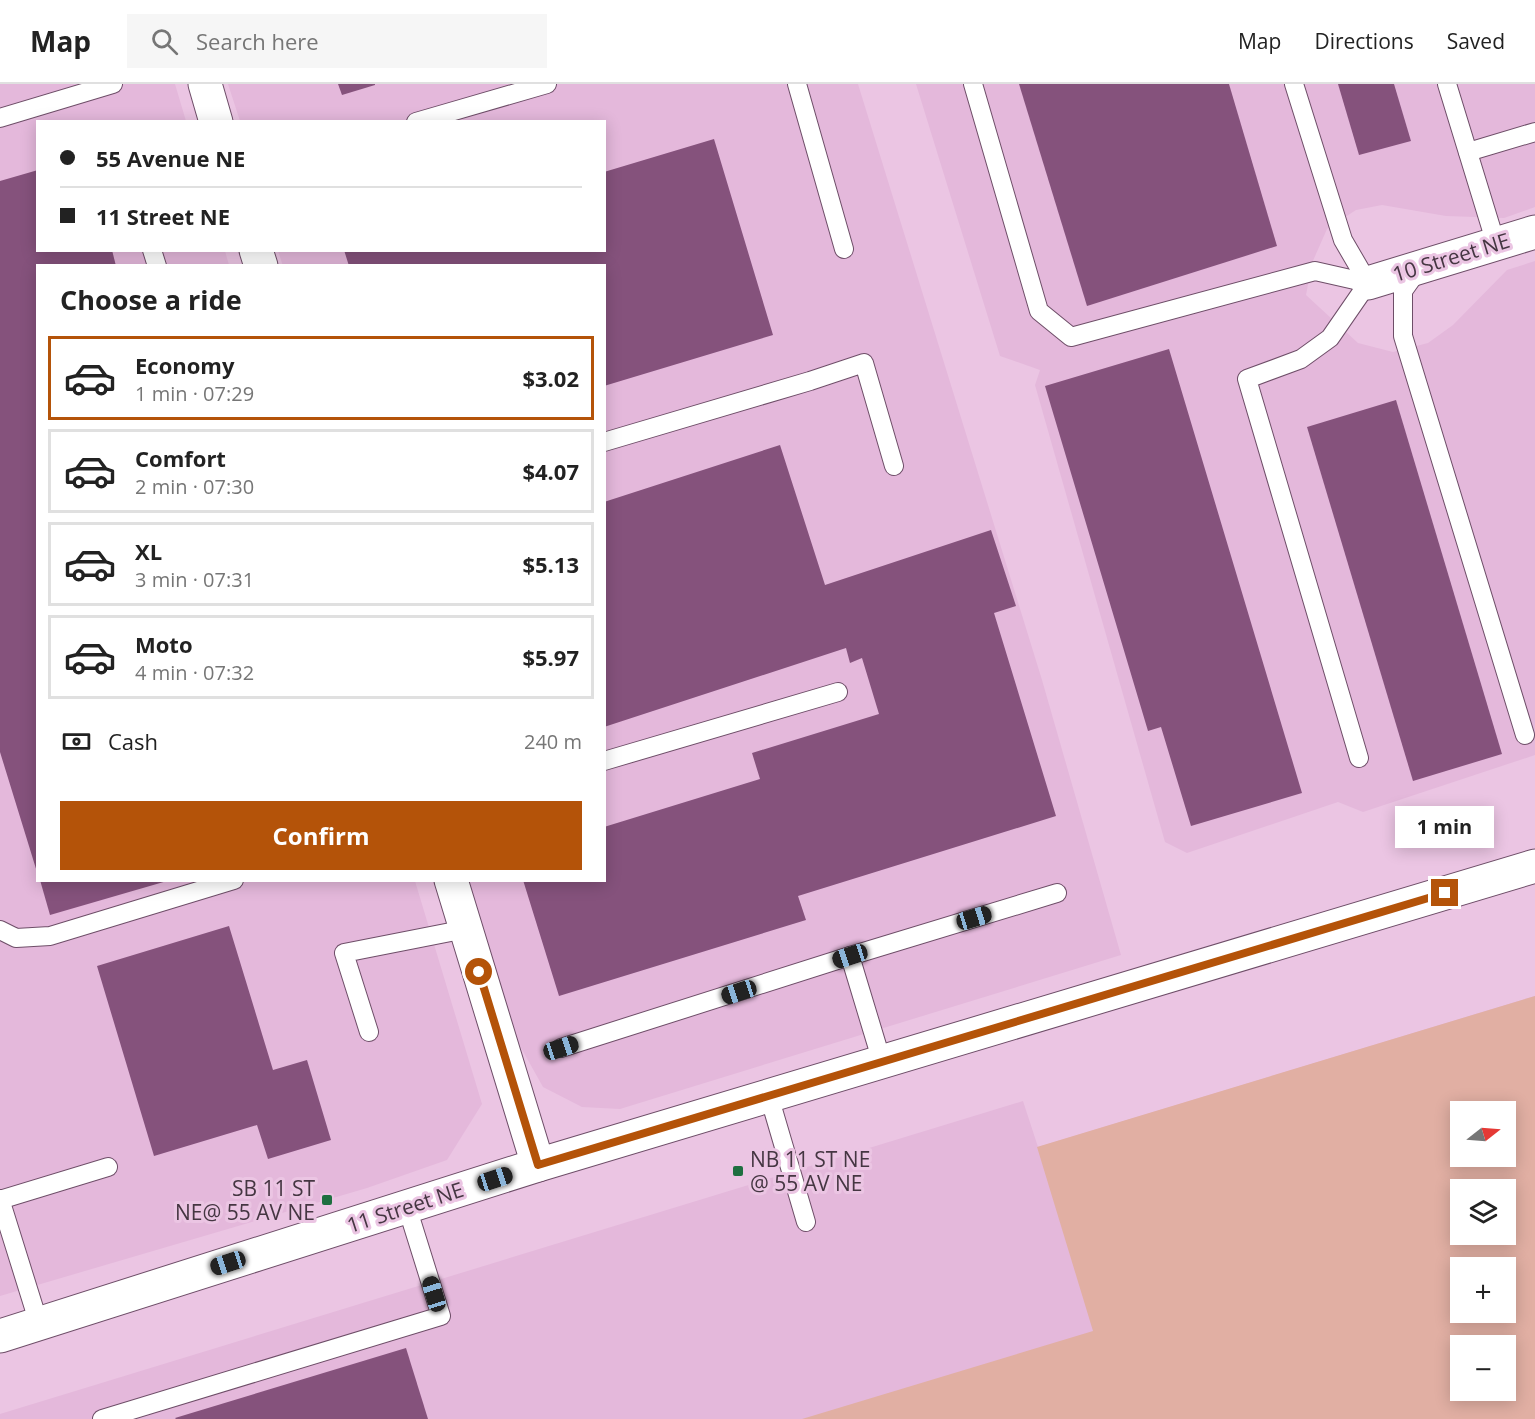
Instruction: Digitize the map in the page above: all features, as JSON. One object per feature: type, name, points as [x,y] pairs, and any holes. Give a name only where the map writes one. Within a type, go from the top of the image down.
[{"type":"street","points":[[205,84],[215,120]]},
{"type":"street","name":"10 Street NE","points":[[1368,283],[1535,232]]},
{"type":"street","name":"11 Street NE","points":[[0,1336],[538,1165],[1535,866]]},
{"type":"street","points":[[452,882],[538,1165]]},
{"type":"lane","points":[[0,118],[113,84]]},
{"type":"lane","points":[[423,120],[547,84]]},
{"type":"lane","points":[[797,84],[844,249]]},
{"type":"lane","points":[[973,84],[1039,311],[1071,337],[1316,271],[1368,283]]},
{"type":"lane","points":[[1294,84],[1342,240],[1368,283]]},
{"type":"lane","points":[[1447,84],[1496,244]]},
{"type":"lane","points":[[1468,152],[1535,132]]},
{"type":"lane","points":[[1420,267],[1403,291],[1403,336],[1525,735]]},
{"type":"lane","points":[[1359,758],[1247,379],[1301,358],[1330,338],[1368,283]]},
{"type":"lane","points":[[606,441],[864,363],[894,466]]},
{"type":"lane","points":[[606,760],[838,692]]},
{"type":"lane","points":[[0,930],[16,938],[50,936],[227,882]]},
{"type":"lane","points":[[561,1048],[1057,893]]},
{"type":"lane","points":[[369,1032],[344,952],[466,929]]},
{"type":"lane","points":[[850,956],[882,1062]]},
{"type":"lane","points":[[769,1096],[806,1222]]},
{"type":"lane","points":[[39,1324],[0,1199],[108,1167]]},
{"type":"lane","points":[[102,1419],[441,1316],[407,1207]]},
{"type":"shaded area","points":[[0,84],[175,84],[186,120],[36,120],[36,252],[225,252],[229,264],[36,264],[36,882],[415,882],[482,1104],[447,1160],[367,1188],[0,1296]]},
{"type":"shaded area","points":[[228,84],[858,84],[1042,680],[1121,955],[620,1109],[582,1107],[543,1087],[515,1037],[467,882],[606,882],[606,264],[282,264],[278,252],[606,252],[606,120],[240,120]]},
{"type":"shaded area","points":[[916,84],[1535,84],[1535,207],[1504,218],[1446,216],[1382,205],[1356,210],[1327,229],[1312,263],[1306,295],[1358,343],[1393,352],[1428,343],[1453,325],[1507,270],[1535,261],[1535,755],[1363,812],[1338,802],[1187,853],[1165,842],[1035,385],[1040,370],[1000,356]]},
{"type":"shaded area","points":[[1535,996],[1535,1419],[0,1419],[0,1414],[1023,1101],[1038,1147]]},
{"type":"shaded area","points":[[1535,996],[1535,1419],[802,1419],[1093,1331],[1037,1147]]},
{"type":"building","points":[[338,84],[375,84],[375,85],[342,95]]},
{"type":"building","points":[[1019,84],[1229,84],[1277,246],[1087,306]]},
{"type":"building","points":[[1338,84],[1394,84],[1411,141],[1359,155]]},
{"type":"building","points":[[714,139],[773,335],[606,385],[606,264],[348,264],[345,252],[606,252],[606,171]]},
{"type":"building","points":[[36,171],[36,252],[112,252],[116,264],[36,264],[36,869],[0,752],[0,181]]},
{"type":"building","points":[[1169,349],[1302,793],[1191,826],[1161,727],[1148,731],[1045,386]]},
{"type":"building","points":[[1396,400],[1502,754],[1413,781],[1307,427]]},
{"type":"building","points":[[780,445],[825,585],[991,530],[1016,606],[994,613],[1056,816],[798,896],[806,920],[559,996],[524,882],[606,882],[606,826],[760,779],[752,753],[879,714],[862,658],[850,663],[846,648],[606,726],[606,501]]},
{"type":"building","points":[[41,882],[164,882],[50,915]]},
{"type":"building","points":[[229,926],[273,1070],[307,1060],[331,1140],[268,1159],[257,1125],[154,1156],[97,966]]},
{"type":"building","points":[[406,1348],[428,1419],[175,1418]]},
{"type":"place","name":"NB 11 ST NE @ 55 AV NE","points":[[738,1171]]},
{"type":"place","name":"SB 11 ST NE@ 55 AV NE","points":[[327,1200]]},
{"type":"route","points":[[479,972],[538,1165],[1445,893]]}]
